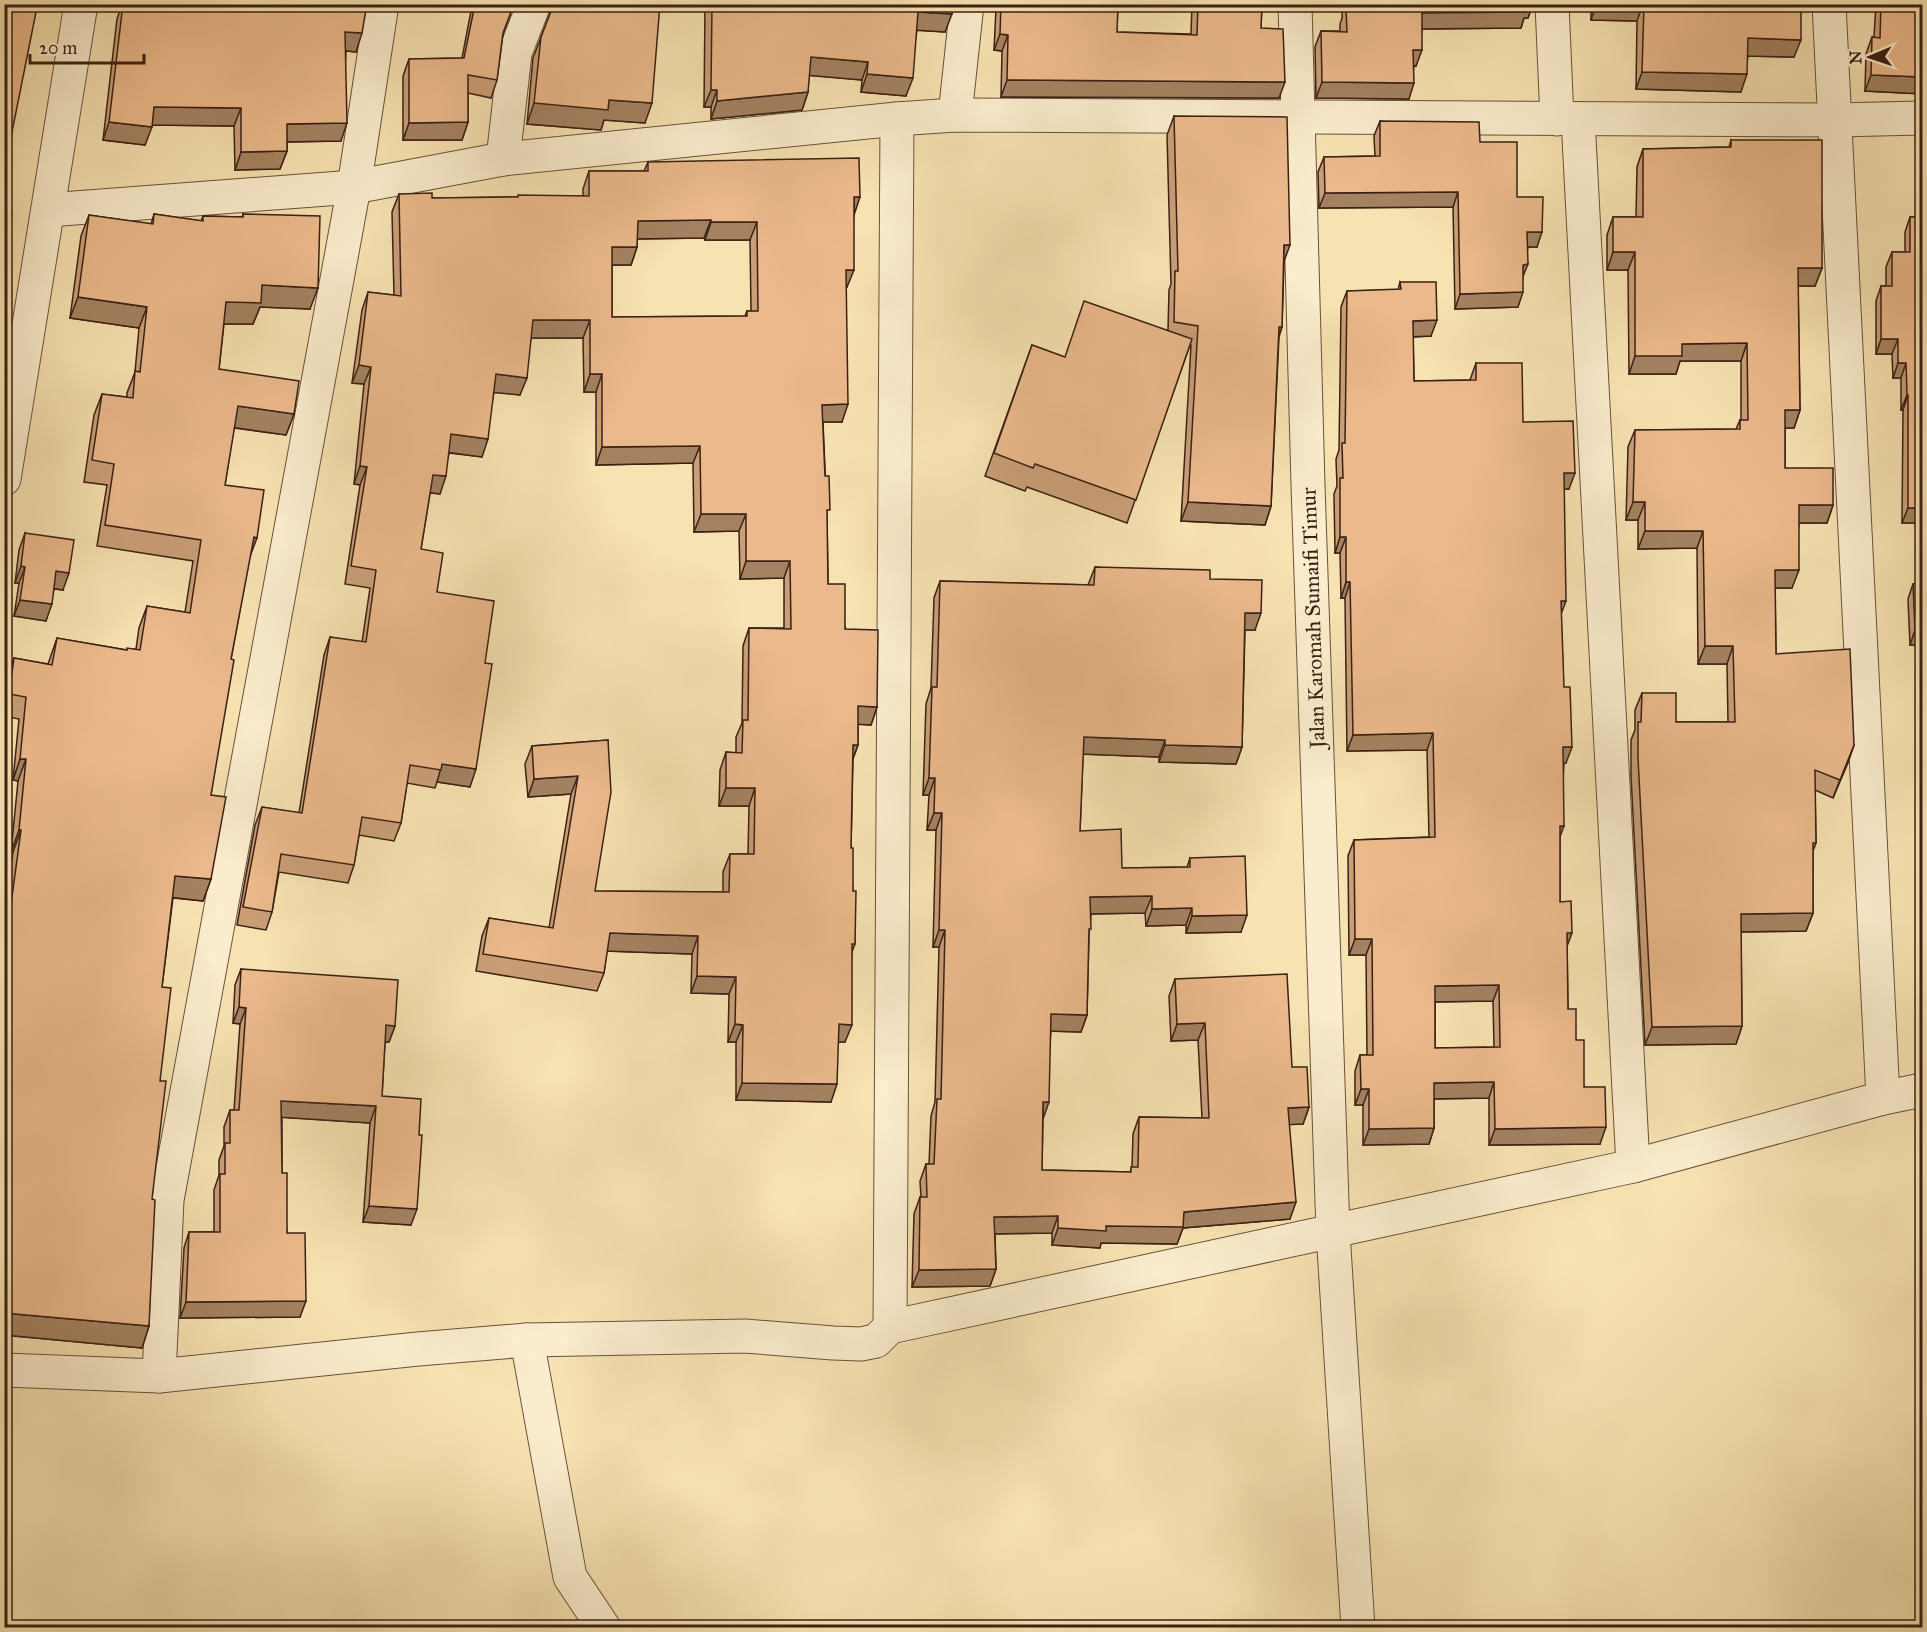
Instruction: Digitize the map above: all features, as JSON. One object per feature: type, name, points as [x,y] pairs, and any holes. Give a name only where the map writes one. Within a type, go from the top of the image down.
[{"type":"street","points":[[4,479],[13,373],[48,210],[81,4]]},
{"type":"street","points":[[159,1376],[167,1200],[354,187],[382,4]]},
{"type":"street","points":[[503,159],[515,53],[534,4]]},
{"type":"street","points":[[955,115],[967,4]]},
{"type":"street","name":"Jalan Karomah Sumaifi Timur","points":[[1295,4],[1308,484],[1333,1232],[1358,1628]]},
{"type":"street","points":[[1552,4],[1567,119],[1633,1166]]},
{"type":"street","points":[[1829,4],[1883,1098]]},
{"type":"street","points":[[48,210],[354,187],[503,159],[955,115],[1836,120],[1923,118]]},
{"type":"street","points":[[891,1327],[897,119]]},
{"type":"street","points":[[4,1370],[159,1376],[527,1340],[745,1336],[861,1344],[876,1341],[891,1327],[1633,1166],[1883,1098],[1923,1090]]},
{"type":"street","points":[[527,1340],[570,1576],[604,1628]]},
{"type":"building","points":[[4,4],[39,4],[39,7],[37,7],[4,172]]},
{"type":"building","points":[[123,4],[367,4],[362,33],[345,32],[347,123],[287,124],[287,151],[241,152],[241,108],[154,107],[152,127],[109,122]]},
{"type":"building","points":[[475,4],[514,4],[503,33],[497,80],[468,75],[468,122],[409,123],[409,59],[464,58]]},
{"type":"building","points":[[600,4],[660,4],[652,103],[609,100],[608,110],[534,103],[541,37],[553,6],[599,10]]},
{"type":"building","points":[[712,4],[953,4],[952,14],[918,12],[913,78],[867,74],[868,62],[811,57],[808,92],[717,101],[717,90],[711,90]]},
{"type":"building","points":[[1001,4],[1118,4],[1117,32],[1197,35],[1198,4],[1262,4],[1261,28],[1283,29],[1285,82],[1007,80],[1008,35],[1000,34]]},
{"type":"building","points":[[1348,4],[1526,4],[1526,12],[1422,13],[1422,50],[1413,50],[1414,83],[1322,82],[1321,31],[1347,32],[1346,8]]},
{"type":"building","points":[[1644,4],[1789,4],[1789,6],[1801,7],[1801,40],[1748,38],[1747,74],[1642,72]]},
{"type":"building","points":[[1881,4],[1923,4],[1923,77],[1871,75],[1872,37],[1880,38]]},
{"type":"building","points":[[1174,116],[1287,117],[1290,245],[1284,245],[1282,327],[1279,327],[1271,506],[1188,502],[1198,326],[1174,322],[1175,271],[1178,271]]},
{"type":"building","points":[[1380,121],[1479,122],[1480,142],[1517,142],[1517,197],[1543,197],[1542,232],[1527,232],[1528,264],[1523,265],[1523,292],[1460,294],[1458,192],[1325,193],[1324,157],[1380,156]]},
{"type":"building","points":[[1731,140],[1822,140],[1822,268],[1798,268],[1800,410],[1785,410],[1785,468],[1833,468],[1833,505],[1799,505],[1799,570],[1775,570],[1776,654],[1850,649],[1854,745],[1840,780],[1815,770],[1816,843],[1813,843],[1813,913],[1741,914],[1742,1026],[1652,1027],[1638,758],[1638,722],[1641,722],[1642,693],[1676,693],[1676,722],[1735,722],[1733,646],[1705,646],[1703,531],[1645,531],[1645,502],[1633,502],[1635,430],[1740,429],[1740,420],[1748,420],[1747,343],[1682,344],[1682,356],[1635,356],[1635,252],[1613,252],[1613,217],[1643,217],[1643,149],[1731,147]]},
{"type":"building","points":[[859,158],[860,197],[854,197],[854,270],[846,270],[848,404],[822,405],[825,476],[829,476],[828,584],[845,584],[845,629],[878,630],[877,707],[858,706],[858,745],[853,745],[851,848],[853,848],[853,891],[856,891],[855,944],[852,944],[852,1025],[839,1024],[837,1084],[742,1083],[743,1025],[735,1024],[736,977],[697,976],[698,936],[610,933],[604,973],[483,954],[489,918],[553,928],[578,776],[534,779],[532,746],[608,740],[611,792],[595,891],[729,892],[730,854],[754,854],[755,788],[726,788],[726,752],[742,753],[743,720],[748,720],[749,628],[791,629],[790,561],[746,561],[746,514],[701,514],[700,446],[602,447],[602,374],[590,374],[590,320],[533,320],[527,378],[496,374],[488,439],[451,434],[446,476],[433,475],[421,549],[443,553],[437,592],[494,601],[485,663],[492,664],[476,769],[442,764],[441,770],[410,765],[401,823],[362,817],[354,865],[281,854],[272,912],[243,907],[262,807],[302,813],[330,637],[366,642],[376,570],[351,566],[367,467],[360,466],[371,367],[359,365],[368,292],[401,296],[399,194],[432,193],[432,198],[518,197],[518,195],[589,196],[589,171],[648,171],[648,162]],"holes":[[[711,220],[711,222],[757,222],[758,311],[747,311],[747,316],[612,317],[612,247],[637,247],[638,221]]]},
{"type":"building","points":[[4,173],[9,173],[4,196]]},
{"type":"building","points":[[4,211],[12,213],[4,250]]},
{"type":"building","points":[[154,214],[203,221],[203,216],[243,217],[243,214],[320,216],[318,288],[262,285],[261,303],[226,302],[219,369],[299,381],[294,414],[238,406],[225,485],[264,490],[257,538],[254,537],[231,659],[234,660],[211,795],[226,797],[211,879],[175,876],[162,987],[171,988],[160,1081],[166,1081],[152,1199],[155,1200],[149,1326],[4,1313],[4,934],[7,934],[21,830],[19,830],[26,759],[20,759],[26,697],[9,694],[14,658],[52,665],[57,638],[127,650],[127,648],[140,650],[147,606],[190,613],[201,540],[105,525],[114,464],[92,460],[102,394],[133,398],[135,371],[140,372],[147,307],[78,297],[89,215],[153,224]]},
{"type":"building","points":[[1910,217],[1923,217],[1923,508],[1908,508],[1906,363],[1898,363],[1898,339],[1881,339],[1881,286],[1892,286],[1892,252],[1910,252]]},
{"type":"building","points":[[1400,282],[1436,282],[1437,320],[1413,321],[1414,381],[1476,380],[1476,363],[1522,363],[1523,422],[1573,421],[1575,473],[1564,473],[1566,601],[1561,601],[1564,687],[1570,687],[1572,747],[1563,747],[1564,826],[1560,826],[1560,902],[1571,901],[1572,933],[1567,933],[1568,1009],[1576,1009],[1576,1040],[1584,1040],[1584,1087],[1605,1087],[1606,1127],[1495,1129],[1494,1082],[1434,1083],[1434,1128],[1369,1129],[1369,1089],[1361,1089],[1360,1055],[1373,1055],[1372,939],[1355,939],[1354,840],[1435,837],[1433,733],[1353,735],[1350,582],[1346,582],[1346,537],[1340,537],[1340,478],[1343,478],[1342,443],[1345,443],[1347,291],[1401,289]],"holes":[[[1499,985],[1500,1047],[1435,1048],[1435,986]]]},
{"type":"building","points":[[1084,301],[1192,339],[1136,500],[1035,464],[1033,468],[994,453],[1032,345],[1065,357]]},
{"type":"building","points":[[25,533],[74,540],[69,573],[56,571],[52,604],[20,600],[25,567],[21,566]]},
{"type":"building","points":[[1095,567],[1210,570],[1210,579],[1262,580],[1261,613],[1245,613],[1242,747],[1165,745],[1165,740],[1084,737],[1080,831],[1121,829],[1122,868],[1190,867],[1190,858],[1245,856],[1247,915],[1192,916],[1192,908],[1152,909],[1152,896],[1090,897],[1091,929],[1089,929],[1087,1015],[1051,1014],[1049,1102],[1043,1102],[1042,1170],[1131,1172],[1131,1167],[1138,1167],[1139,1117],[1209,1118],[1205,1023],[1177,1024],[1175,979],[1287,974],[1292,1067],[1307,1067],[1309,1107],[1288,1108],[1296,1202],[1184,1212],[1183,1227],[1106,1226],[1106,1231],[1058,1228],[1058,1216],[994,1217],[996,1269],[919,1270],[920,1197],[927,1197],[926,1164],[934,1164],[937,1099],[941,1099],[945,930],[939,930],[942,813],[934,813],[935,778],[929,778],[932,687],[937,687],[940,581],[1094,585]]},
{"type":"building","points":[[1923,583],[1923,630],[1915,630],[1913,584]]},
{"type":"building","points":[[241,969],[398,980],[395,1026],[386,1025],[382,1096],[421,1099],[419,1135],[422,1135],[417,1209],[369,1206],[376,1106],[281,1101],[282,1173],[287,1173],[287,1233],[305,1233],[306,1301],[186,1302],[189,1232],[220,1232],[220,1174],[225,1174],[225,1143],[230,1143],[230,1110],[239,1110],[246,1008],[239,1007]]}]
